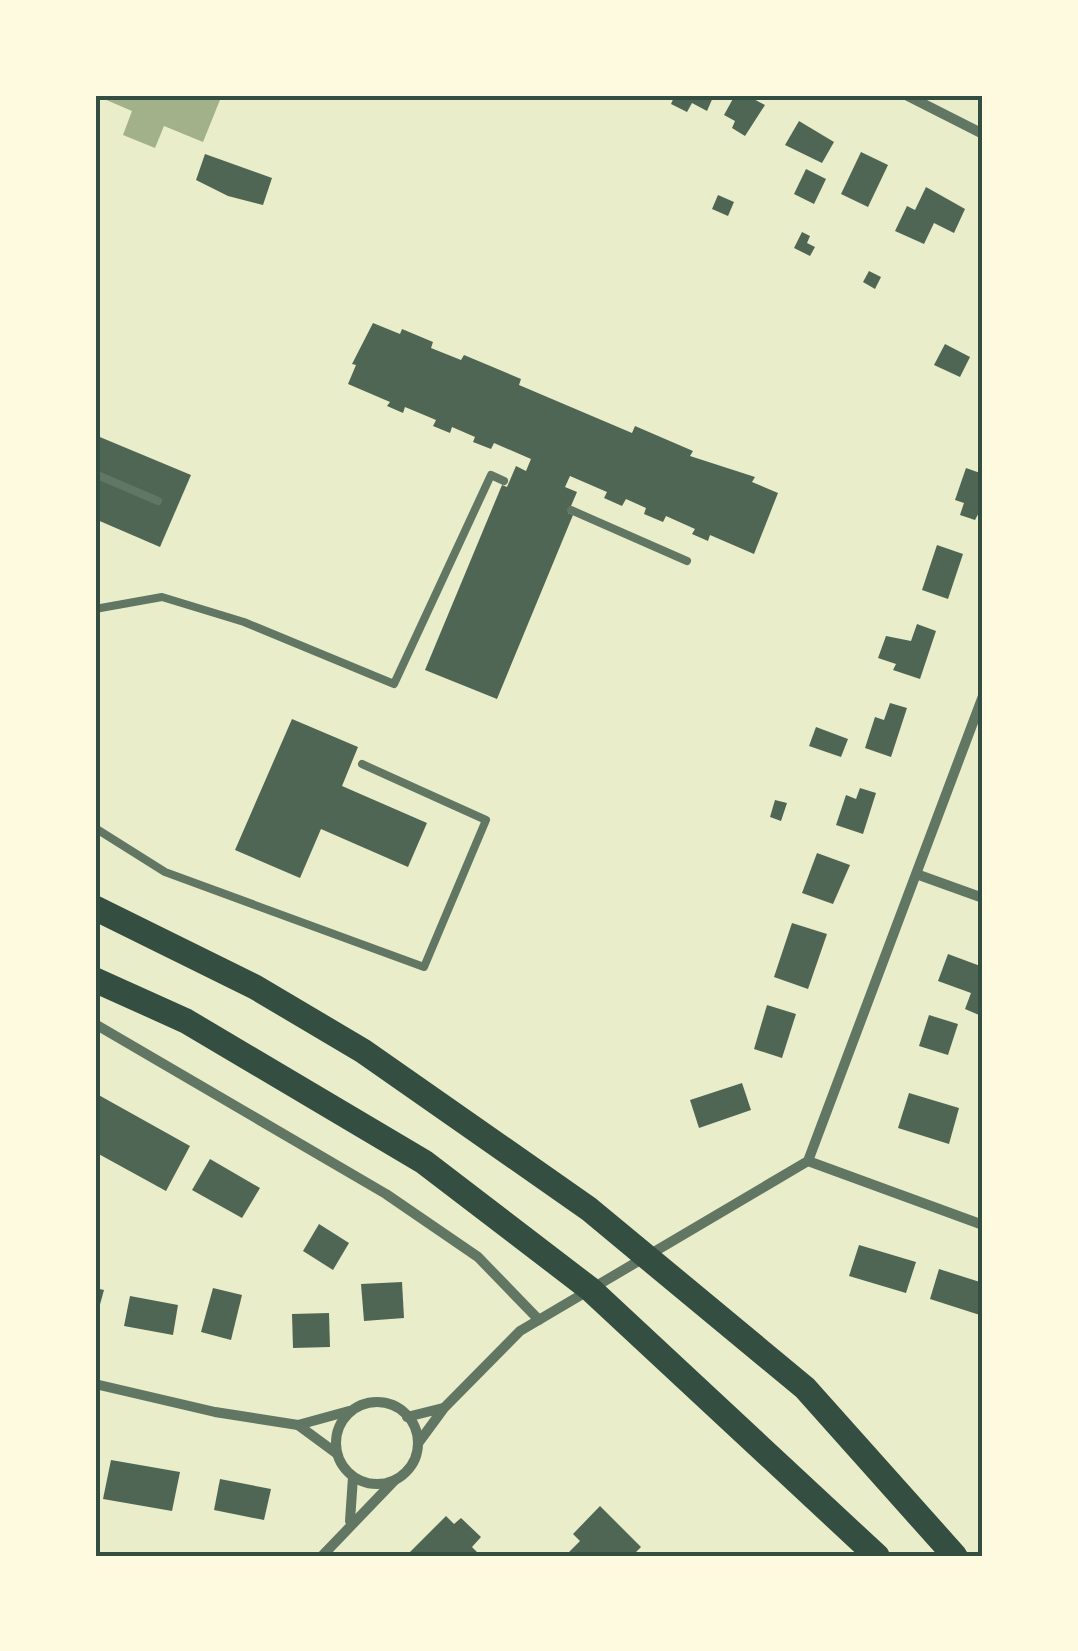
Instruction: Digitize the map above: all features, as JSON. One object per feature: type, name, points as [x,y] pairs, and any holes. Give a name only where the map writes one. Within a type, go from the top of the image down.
[{"type":"main road","points":[[95,908],[255,987],[363,1051],[589,1208],[644,1258],[805,1388],[955,1556]]},
{"type":"main road","points":[[95,980],[186,1021],[424,1162],[590,1290],[874,1552]]},
{"type":"street","points":[[906,95],[983,134]]},
{"type":"street","points":[[322,1556],[350,1522],[407,1473],[418,1442],[444,1408],[520,1331],[808,1161],[919,875],[983,696]]},
{"type":"street","points":[[919,875],[983,898]]},
{"type":"street","points":[[95,1024],[386,1194],[478,1258],[510,1286],[538,1320]]},
{"type":"street","points":[[808,1161],[983,1225]]},
{"type":"street","points":[[95,1384],[215,1412],[298,1424],[385,1404],[407,1417],[418,1442]]},
{"type":"street","points":[[407,1417],[444,1408]]},
{"type":"street","points":[[336,1452],[335,1439],[348,1411]]},
{"type":"street","points":[[298,1424],[336,1452],[353,1477],[350,1522]]},
{"type":"street","points":[[353,1477],[380,1483],[395,1480]]},
{"type":"lane","points":[[95,474],[158,501]]},
{"type":"lane","points":[[95,608],[162,597],[244,622],[394,684],[491,475],[504,481]]},
{"type":"lane","points":[[571,510],[687,562]]},
{"type":"lane","points":[[95,828],[165,872],[424,967],[486,820],[362,764]]},
{"type":"shaded area","points":[[222,95],[203,142],[164,126],[155,148],[123,135],[132,111],[97,96]]},
{"type":"building","points":[[675,95],[714,95],[707,111],[692,103],[687,112],[671,104]]},
{"type":"building","points":[[735,95],[746,95],[765,105],[745,136],[732,128],[735,121],[724,115]]},
{"type":"building","points":[[799,121],[834,142],[822,163],[785,145]]},
{"type":"building","points":[[861,152],[888,165],[868,207],[841,194]]},
{"type":"building","points":[[205,154],[272,178],[263,205],[228,196],[196,180]]},
{"type":"building","points":[[806,169],[826,179],[814,204],[794,194]]},
{"type":"building","points":[[926,187],[965,209],[954,233],[934,223],[924,244],[895,231],[907,206],[915,210]]},
{"type":"building","points":[[718,195],[734,202],[728,216],[712,209]]},
{"type":"building","points":[[802,232],[810,236],[807,243],[815,247],[810,256],[794,248]]},
{"type":"building","points":[[869,271],[881,277],[875,289],[863,282]]},
{"type":"building","points":[[373,323],[400,334],[402,329],[433,342],[431,348],[461,360],[464,355],[521,379],[519,385],[632,433],[635,426],[693,451],[690,456],[755,477],[752,482],[778,493],[754,554],[710,535],[708,541],[692,534],[695,529],[666,516],[663,522],[644,514],[646,508],[626,499],[622,506],[604,498],[607,492],[570,476],[565,487],[577,492],[568,513],[573,515],[497,699],[425,670],[502,485],[507,487],[516,466],[526,471],[531,459],[494,443],[491,449],[473,442],[475,437],[452,427],[450,433],[433,426],[436,420],[405,407],[403,413],[387,406],[390,402],[348,384],[356,365],[352,364]]},
{"type":"building","points":[[945,344],[970,357],[960,377],[934,365]]},
{"type":"building","points":[[95,435],[191,475],[160,547],[95,519]]},
{"type":"building","points":[[966,468],[983,474],[983,505],[975,520],[960,515],[964,503],[955,500]]},
{"type":"building","points":[[937,545],[963,554],[948,599],[922,590]]},
{"type":"building","points":[[917,624],[936,631],[920,679],[893,670],[896,664],[878,658],[886,636],[911,641]]},
{"type":"building","points":[[890,703],[907,708],[891,757],[865,748],[875,717],[884,720]]},
{"type":"building","points":[[292,719],[358,747],[342,786],[427,823],[408,867],[321,829],[300,878],[235,850]]},
{"type":"building","points":[[816,727],[848,739],[841,757],[809,746]]},
{"type":"building","points":[[860,788],[876,793],[863,834],[836,825],[846,795],[856,799]]},
{"type":"building","points":[[775,800],[787,803],[781,821],[770,817]]},
{"type":"building","points":[[817,853],[850,865],[833,904],[802,893]]},
{"type":"building","points":[[792,923],[827,934],[808,989],[774,977]]},
{"type":"building","points":[[948,954],[983,967],[979,1015],[965,1009],[971,993],[938,981]]},
{"type":"building","points":[[767,1005],[796,1014],[782,1058],[754,1049]]},
{"type":"building","points":[[929,1015],[958,1024],[948,1055],[919,1046]]},
{"type":"building","points":[[742,1083],[751,1110],[699,1128],[690,1100]]},
{"type":"building","points":[[95,1093],[190,1146],[166,1191],[95,1152]]},
{"type":"building","points":[[909,1093],[959,1108],[949,1144],[898,1128]]},
{"type":"building","points":[[210,1159],[260,1188],[242,1218],[192,1190]]},
{"type":"building","points":[[319,1224],[349,1243],[333,1270],[303,1251]]},
{"type":"building","points":[[859,1245],[916,1262],[906,1293],[849,1276]]},
{"type":"building","points":[[939,1269],[983,1283],[983,1316],[930,1299]]},
{"type":"building","points":[[402,1282],[404,1318],[364,1321],[361,1284]]},
{"type":"building","points":[[95,1288],[104,1290],[96,1319],[95,1319]]},
{"type":"building","points":[[213,1288],[242,1295],[231,1340],[201,1332]]},
{"type":"building","points":[[130,1296],[178,1305],[173,1335],[124,1326]]},
{"type":"building","points":[[329,1313],[330,1347],[293,1348],[292,1314]]},
{"type":"building","points":[[111,1460],[180,1472],[172,1511],[103,1499]]},
{"type":"building","points":[[220,1479],[271,1489],[264,1520],[214,1510]]},
{"type":"building","points":[[600,1506],[641,1547],[632,1556],[565,1556],[580,1541],[573,1534]]},
{"type":"building","points":[[446,1516],[454,1524],[461,1518],[481,1537],[472,1547],[481,1556],[406,1556]]}]
